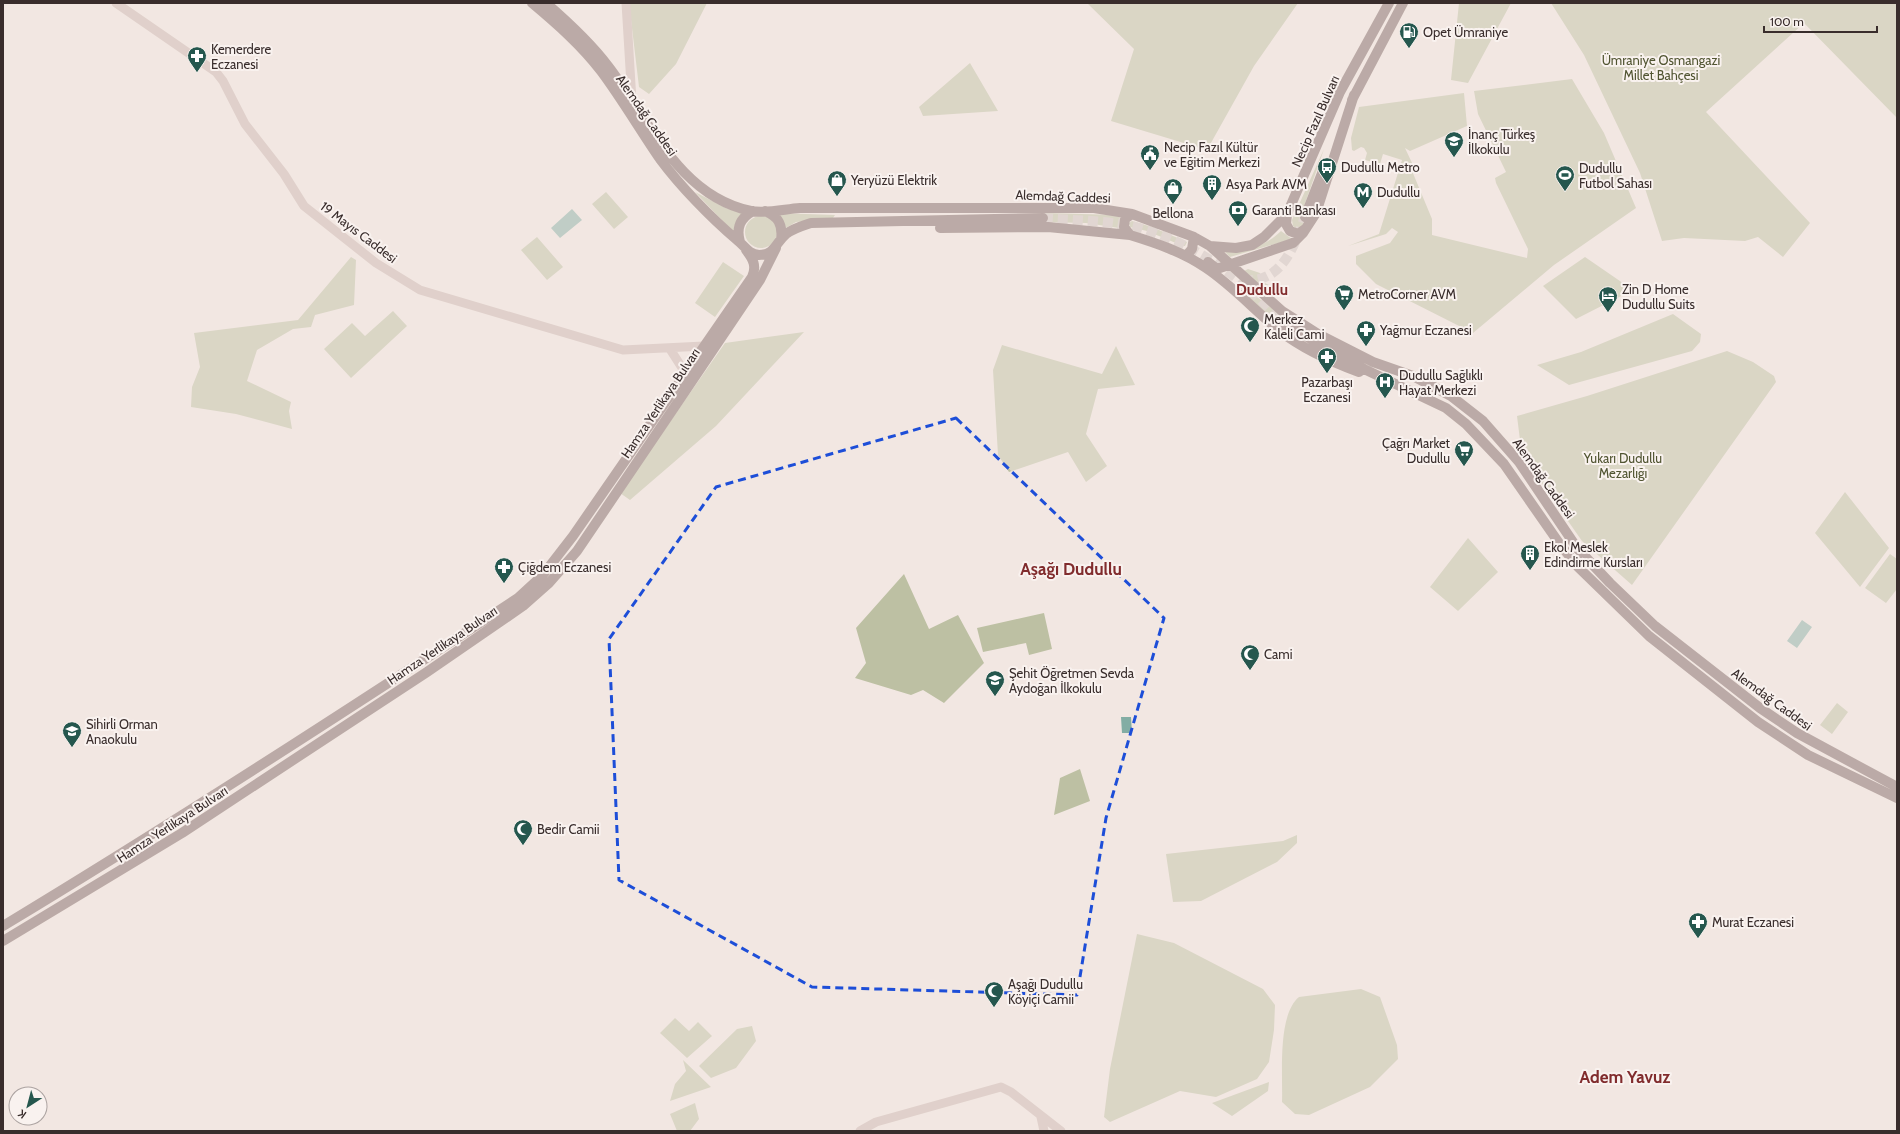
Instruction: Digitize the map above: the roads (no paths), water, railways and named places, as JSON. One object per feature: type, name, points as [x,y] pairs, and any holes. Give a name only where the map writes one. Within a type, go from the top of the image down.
[{"type":"main road","name":"Alemdağ Caddesi","points":[[532,3],[565,31],[601,71],[661,160],[723,228],[751,253],[764,254],[779,244],[793,230],[811,224],[1043,218]]},
{"type":"main road","name":"Alemdağ Caddesi","points":[[546,3],[571,25],[608,65],[666,151],[690,179],[708,194],[725,202],[753,211],[800,208],[1094,208],[1132,214],[1194,237],[1210,246],[1282,311],[1318,334],[1373,362],[1413,376],[1444,393],[1483,421],[1519,462],[1577,548],[1610,583],[1656,626],[1760,708],[1814,744],[1897,787]]},
{"type":"main road","name":"Necip Fazıl Bulvarı","points":[[1210,246],[1236,248],[1252,245],[1264,237],[1287,214],[1340,92],[1389,3]]},
{"type":"main road","name":"Necip Fazıl Bulvarı","points":[[1231,265],[1243,259],[1293,243],[1307,221],[1337,132],[1354,95],[1403,3]]},
{"type":"main road","points":[[743,246],[738,235],[741,220],[753,211]]},
{"type":"main road","points":[[765,211],[772,214],[781,225],[779,244]]},
{"type":"main road","points":[[1130,235],[1124,227],[1125,219],[1132,214]]},
{"type":"main road","points":[[1287,214],[1286,224],[1292,233],[1298,234],[1302,232],[1307,221]]},
{"type":"main road","name":"Alemdağ Caddesi","points":[[847,222],[881,228],[1048,227],[1130,235],[1186,256],[1219,278],[1282,332],[1306,347],[1340,365],[1400,386]]},
{"type":"main road","points":[[1194,237],[1192,249],[1186,256],[1207,262],[1217,269],[1231,265]]},
{"type":"main road","name":"Hamza Yerlikaya Bulvarı","points":[[3,941],[170,841],[427,672],[523,606],[568,562],[590,532],[760,280],[779,244]]},
{"type":"main road","name":"Hamza Yerlikaya Bulvarı","points":[[3,926],[111,861],[214,796],[518,598],[542,576],[573,536],[752,277],[755,264],[743,246]]},
{"type":"main road","name":"Alemdağ Caddesi","points":[[1284,322],[1317,343],[1446,408],[1466,424],[1504,464],[1559,543],[1578,567],[1650,636],[1758,722],[1808,755],[1897,798]]},
{"type":"main road","points":[[1808,755],[1814,744]]},
{"type":"street","name":"19 Mayıs Caddesi","points":[[116,3],[216,72],[224,81],[245,124],[284,174],[304,206],[376,263],[420,290],[623,350],[704,346]]},
{"type":"street","points":[[626,3],[632,101]]},
{"type":"street","points":[[670,348],[686,374]]},
{"type":"street","points":[[860,1131],[876,1122],[1001,1087],[1011,1092],[1041,1117],[1061,1131]]},
{"type":"street","points":[[1041,1117],[1044,1131]]},
{"type":"water","points":[[572,209],[582,220],[560,238],[551,228]]},
{"type":"water","points":[[1802,620],[1812,627],[1797,648],[1787,641]]},
{"type":"water","points":[[1121,717],[1131,717],[1132,733],[1122,733]]},
{"type":"tunnel","points":[[1243,280],[1256,280],[1268,276],[1277,269],[1291,251],[1305,217]]},
{"type":"tunnel","points":[[1043,218],[1121,224],[1146,230],[1170,239],[1203,256],[1235,277],[1284,322]]},
{"type":"place","name":"Opet Ümraniye","points":[[1409,49]]},
{"type":"place","name":"Kemerdere Eczanesi","points":[[197,73]]},
{"type":"place","name":"İnanç Türkeş İlkokulu","points":[[1454,158]]},
{"type":"place","name":"Necip Fazıl Kültür ve Eğitim Merkezi","points":[[1150,171]]},
{"type":"place","name":"Dudullu Metro","points":[[1327,184]]},
{"type":"place","name":"Dudullu Futbol Sahası","points":[[1565,192]]},
{"type":"place","name":"Yeryüzü Elektrik","points":[[837,197]]},
{"type":"place","name":"Asya Park AVM","points":[[1212,201]]},
{"type":"place","name":"Bellona","points":[[1173,205]]},
{"type":"place","name":"Dudullu","points":[[1363,209]]},
{"type":"place","name":"Garanti Bankası","points":[[1238,227]]},
{"type":"place","name":"MetroCorner AVM","points":[[1344,311]]},
{"type":"place","name":"Zin D Home Dudullu Suits","points":[[1608,313]]},
{"type":"place","name":"Merkez Kaleli Cami","points":[[1250,343]]},
{"type":"place","name":"Yağmur Eczanesi","points":[[1366,347]]},
{"type":"place","name":"Pazarbaşı Eczanesi","points":[[1327,374]]},
{"type":"place","name":"Dudullu Sağlıklı Hayat Merkezi","points":[[1385,399]]},
{"type":"place","name":"Çağrı Market Dudullu","points":[[1464,467]]},
{"type":"place","name":"Ekol Meslek Edindirme Kursları","points":[[1530,571]]},
{"type":"place","name":"Çiğdem Eczanesi","points":[[504,584]]},
{"type":"place","name":"Cami","points":[[1250,671]]},
{"type":"place","name":"Şehit Öğretmen Sevda Aydoğan İlkokulu","points":[[995,697]]},
{"type":"place","name":"Sihirli Orman Anaokulu","points":[[72,748]]},
{"type":"place","name":"Bedir Camii","points":[[523,846]]},
{"type":"place","name":"Murat Eczanesi","points":[[1698,939]]},
{"type":"place","name":"Aşağı Dudullu Köyiçi Camii","points":[[994,1008]]},
{"type":"district","name":"Dudullu","points":[[1262,290]]},
{"type":"district","name":"Aşağı Dudullu","points":[[1071,569]]},
{"type":"district","name":"Adem Yavuz","points":[[1625,1077]]},
{"type":"park label","name":"Ümraniye Osmangazi Millet Bahçesi","points":[[1661,68]]},
{"type":"park label","name":"Yukarı Dudullu Mezarlığı","points":[[1623,466]]}]
